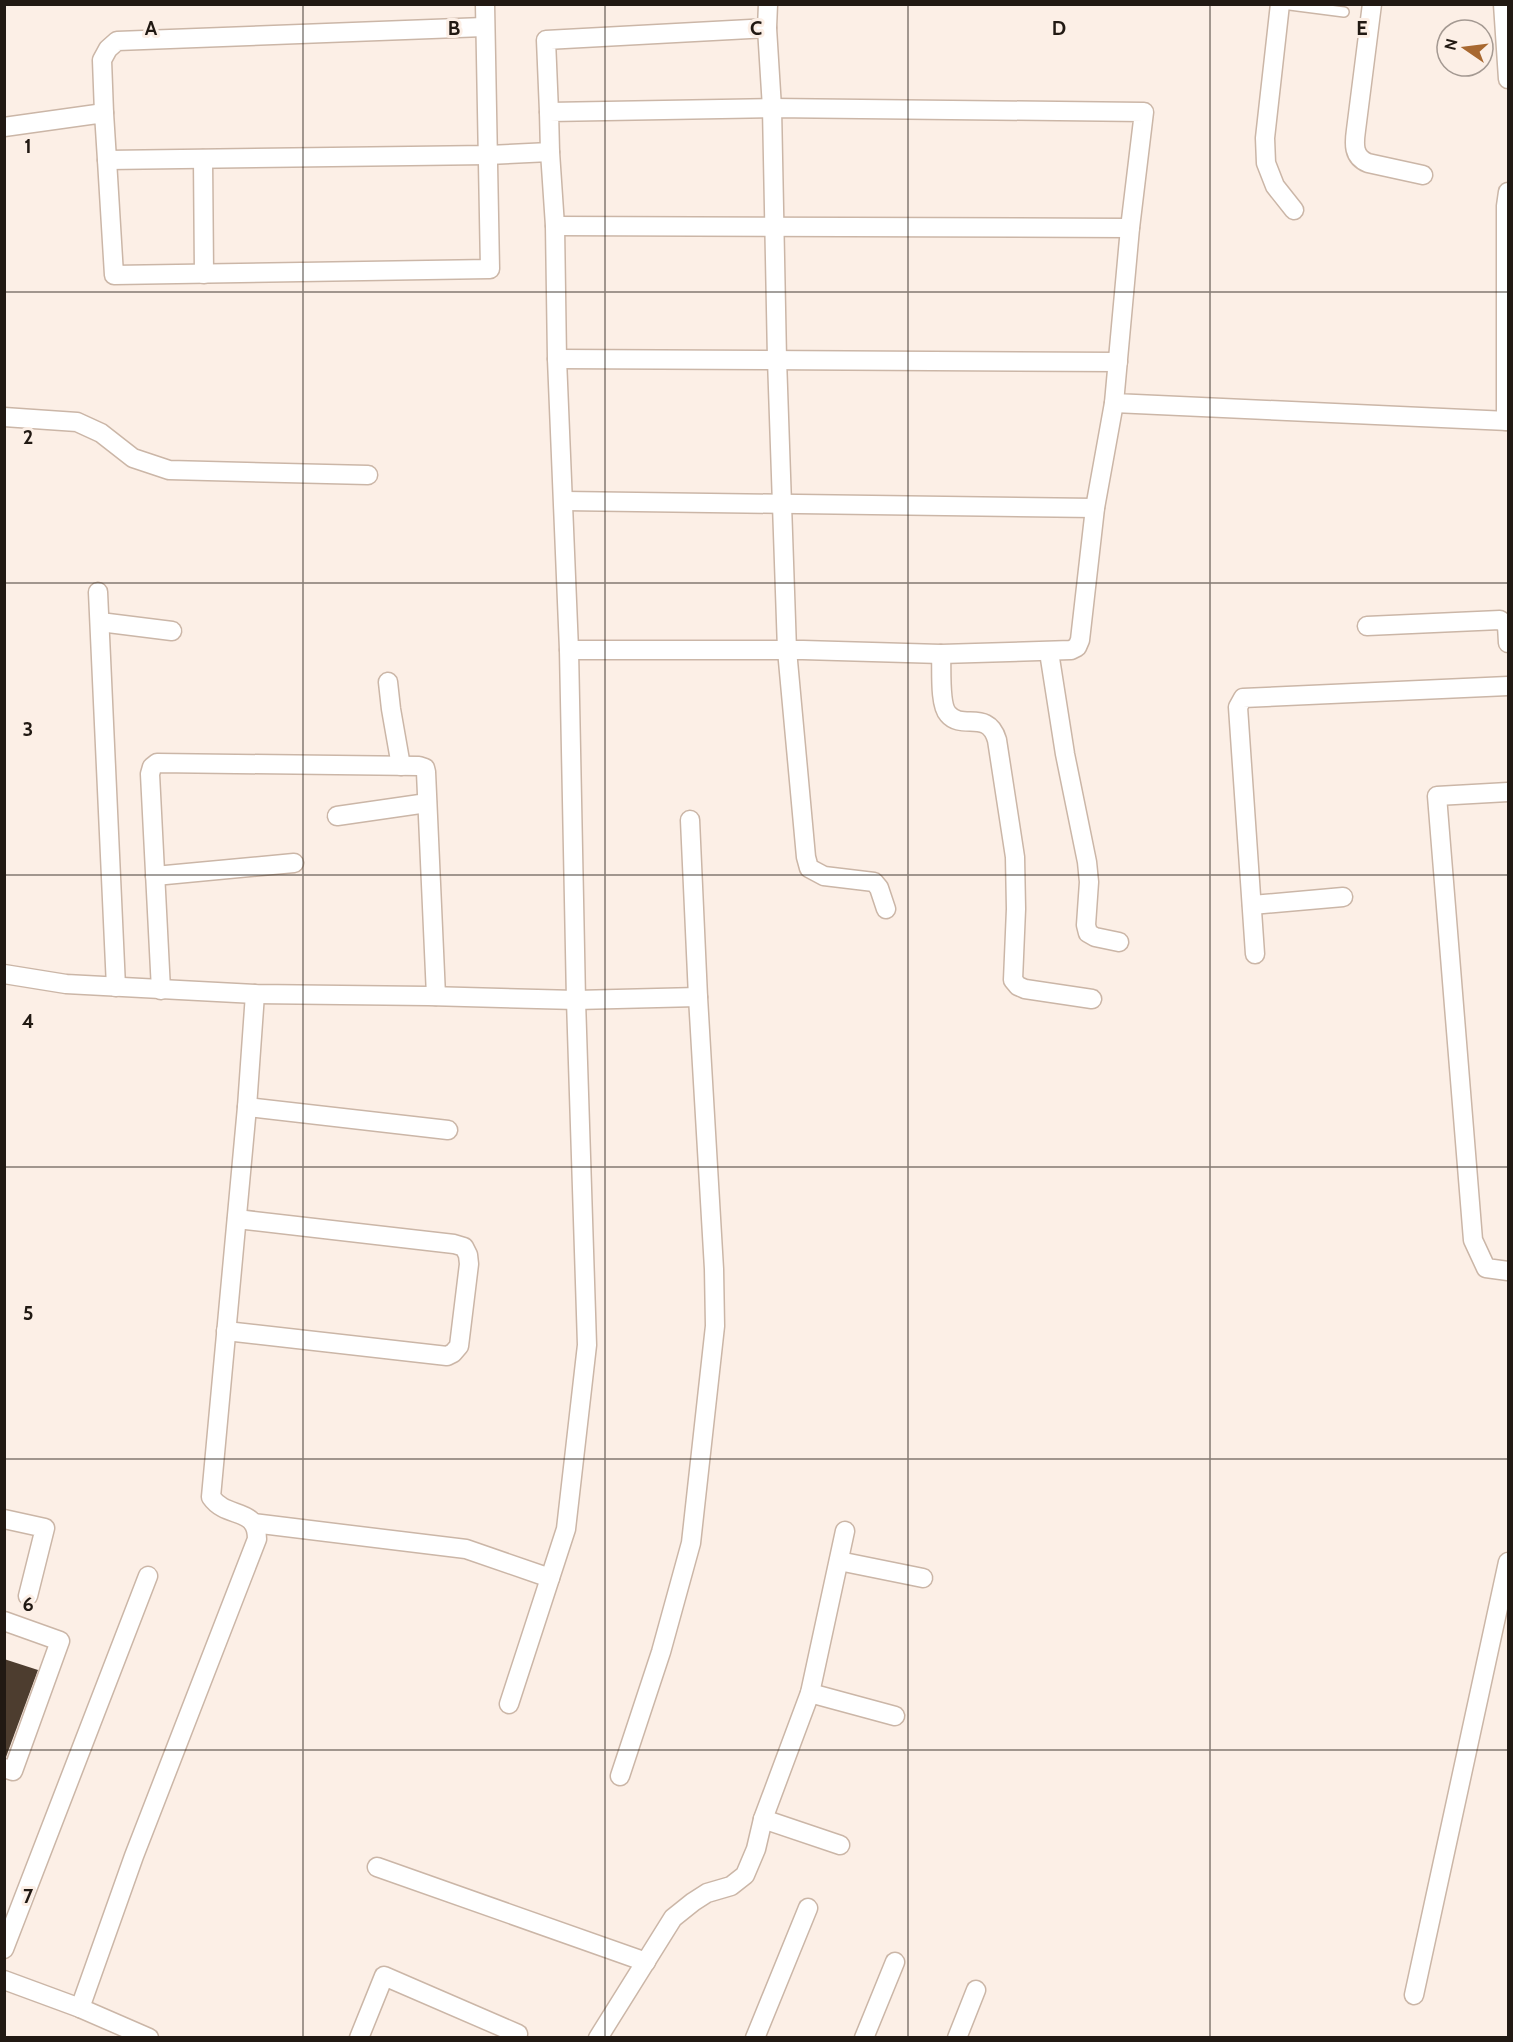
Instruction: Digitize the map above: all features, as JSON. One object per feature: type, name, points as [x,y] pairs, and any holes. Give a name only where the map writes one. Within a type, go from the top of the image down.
[{"type":"street","points":[[484,27],[117,40],[102,60],[114,275],[490,269],[485,4]]},
{"type":"street","points":[[768,4],[787,650],[806,857],[809,868],[824,876],[874,882],[879,888],[886,909]]},
{"type":"street","points":[[1281,4],[1265,138],[1266,163],[1275,186],[1294,210]]},
{"type":"street","points":[[1372,4],[1354,143],[1356,153],[1361,160],[1368,163],[1423,175]]},
{"type":"street","points":[[1503,4],[1509,79]]},
{"type":"street","points":[[509,1704],[566,1529],[587,1344],[564,501],[546,40],[767,28]]},
{"type":"street","points":[[549,112],[772,108],[1144,112],[1130,228],[1114,403],[1095,508],[1080,640],[1077,647],[1071,650],[1049,652],[941,654],[787,650],[568,650]]},
{"type":"street","points":[[4,127],[104,113]]},
{"type":"street","points":[[107,160],[488,155],[550,152]]},
{"type":"street","points":[[203,159],[204,274]]},
{"type":"street","points":[[1114,403],[1507,421],[1506,206],[1509,192]]},
{"type":"street","points":[[555,226],[1130,228]]},
{"type":"street","points":[[557,358],[1118,362]]},
{"type":"street","points":[[4,417],[77,422],[100,433],[133,458],[170,470],[368,475]]},
{"type":"street","points":[[564,501],[1095,508]]},
{"type":"street","points":[[98,592],[116,987]]},
{"type":"street","points":[[1367,626],[1500,620],[1507,625],[1509,643]]},
{"type":"street","points":[[100,622],[172,631]]},
{"type":"street","points":[[1049,652],[1065,754],[1087,862],[1089,882],[1086,925],[1088,933],[1095,937],[1119,942]]},
{"type":"street","points":[[941,654],[943,702],[946,713],[953,718],[987,725],[994,729],[997,740],[1014,857],[1016,909],[1013,980],[1018,986],[1025,988],[1092,999]]},
{"type":"street","points":[[388,682],[400,766]]},
{"type":"street","points":[[1255,954],[1238,707],[1244,698],[1509,686]]},
{"type":"street","points":[[161,990],[150,774],[152,767],[158,764],[400,766],[425,768],[436,996]]},
{"type":"street","points":[[1509,792],[1437,796],[1473,1240],[1486,1268],[1509,1271]]},
{"type":"street","points":[[337,816],[428,803]]},
{"type":"street","points":[[620,1776],[661,1652],[691,1543],[715,1326],[714,1269],[690,820]]},
{"type":"street","points":[[155,876],[294,863]]},
{"type":"street","points":[[1252,905],[1343,897]]},
{"type":"street","points":[[4,974],[66,984],[255,994],[576,1000],[698,997]]},
{"type":"street","points":[[80,2008],[135,1856],[257,1539],[257,1527],[250,1519],[218,1506],[211,1497],[247,1107],[255,994]]},
{"type":"street","points":[[247,1107],[448,1131]]},
{"type":"street","points":[[226,1331],[447,1356],[459,1346],[469,1264],[464,1247],[454,1244],[237,1219]]},
{"type":"street","points":[[4,1519],[45,1528],[28,1596]]},
{"type":"street","points":[[253,1522],[466,1549],[550,1578]]},
{"type":"street","points":[[598,2037],[673,1918],[707,1893],[731,1886],[745,1875],[810,1693],[845,1531]]},
{"type":"street","points":[[838,1561],[923,1578]]},
{"type":"street","points":[[1414,1995],[1509,1562]]},
{"type":"street","points":[[4,1948],[148,1576]]},
{"type":"street","points":[[4,1621],[60,1641],[13,1771],[4,1768]]},
{"type":"street","points":[[810,1693],[895,1716]]},
{"type":"street","points":[[764,1819],[840,1845]]},
{"type":"street","points":[[377,1867],[646,1962]]},
{"type":"street","points":[[755,2037],[808,1908]]},
{"type":"street","points":[[864,2037],[895,1962]]},
{"type":"street","points":[[359,2037],[384,1976],[518,2034],[515,2037]]},
{"type":"street","points":[[4,1980],[149,2037]]},
{"type":"street","points":[[957,2037],[976,1990]]},
{"type":"lane","points":[[1281,4],[1344,12]]},
{"type":"building","points":[[4,1659],[38,1670],[6,1757],[4,1757]]}]
